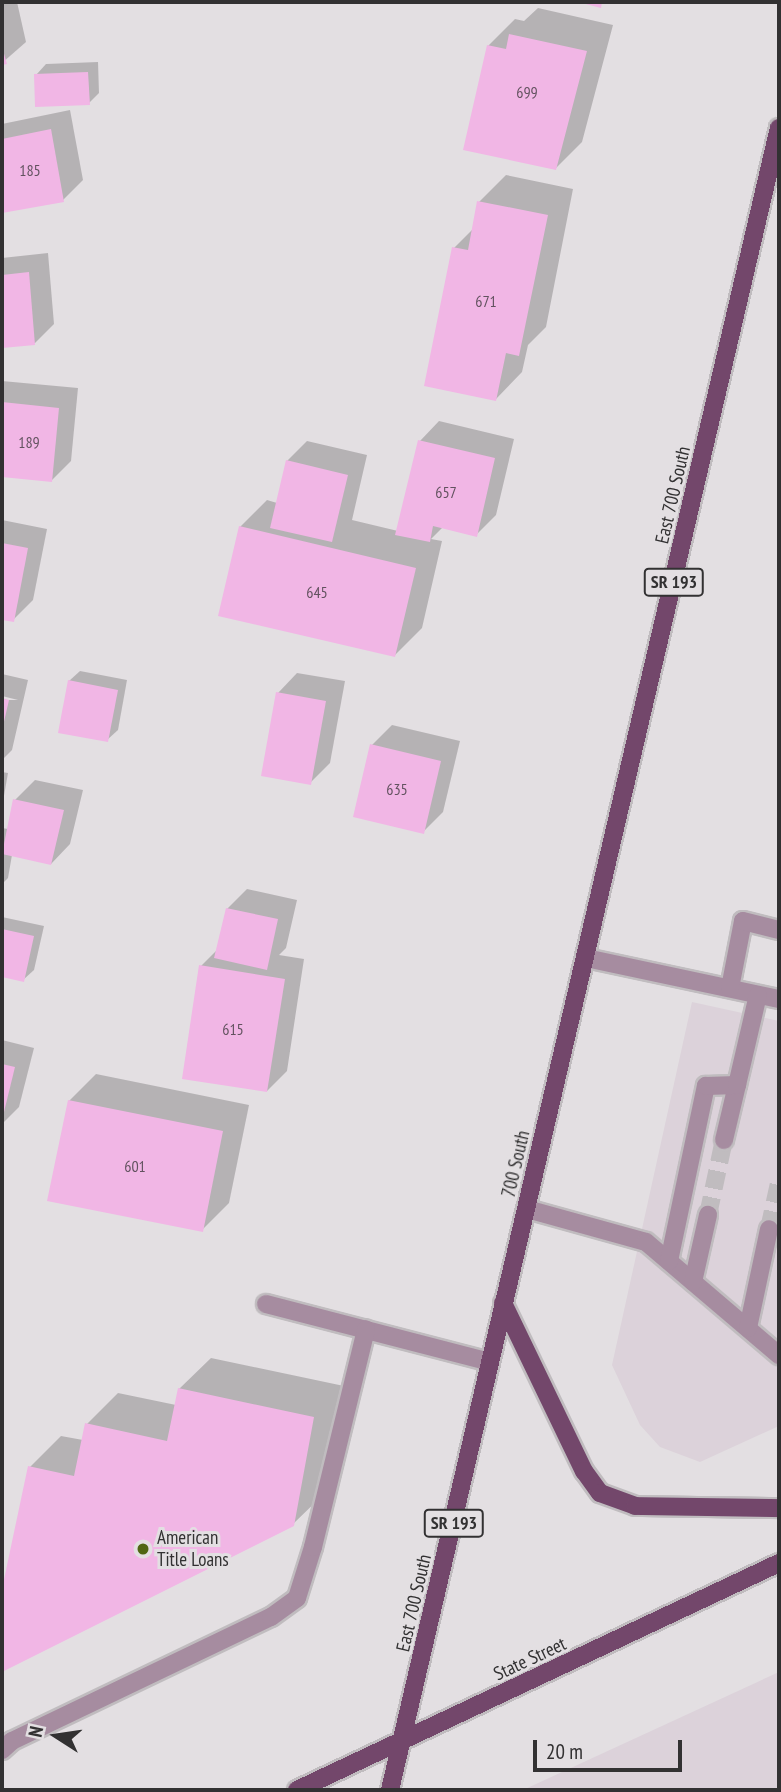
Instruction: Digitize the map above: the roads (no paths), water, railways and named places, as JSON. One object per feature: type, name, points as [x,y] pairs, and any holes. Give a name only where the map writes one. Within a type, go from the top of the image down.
[{"type":"main road","name":"East 700 South","points":[[568,1035],[779,128]]},
{"type":"main road","name":"700 South","points":[[503,1303],[568,1035]]},
{"type":"main road","name":"East 700 South","points":[[390,1790],[503,1303]]},
{"type":"main road","points":[[503,1303],[584,1471],[600,1493],[635,1506],[779,1508]]},
{"type":"main road","name":"State Street","points":[[297,1790],[779,1563]]},
{"type":"lane","points":[[730,988],[743,921],[779,930]]},
{"type":"lane","points":[[586,957],[779,999]]},
{"type":"lane","points":[[724,1140],[758,995]]},
{"type":"lane","points":[[669,1261],[706,1086],[737,1085]]},
{"type":"lane","points":[[527,1209],[646,1242],[779,1355]]},
{"type":"lane","points":[[693,1282],[708,1216]]},
{"type":"lane","points":[[748,1328],[769,1228]]},
{"type":"lane","points":[[266,1304],[490,1362]]},
{"type":"lane","points":[[2,1750],[12,1741],[271,1617],[297,1598],[313,1546],[366,1329]]},
{"type":"tunnel","points":[[708,1215],[724,1140]]},
{"type":"tunnel","points":[[769,1229],[779,1183]]},
{"type":"place","name":"American Title Loans","points":[[143,1549]]}]
